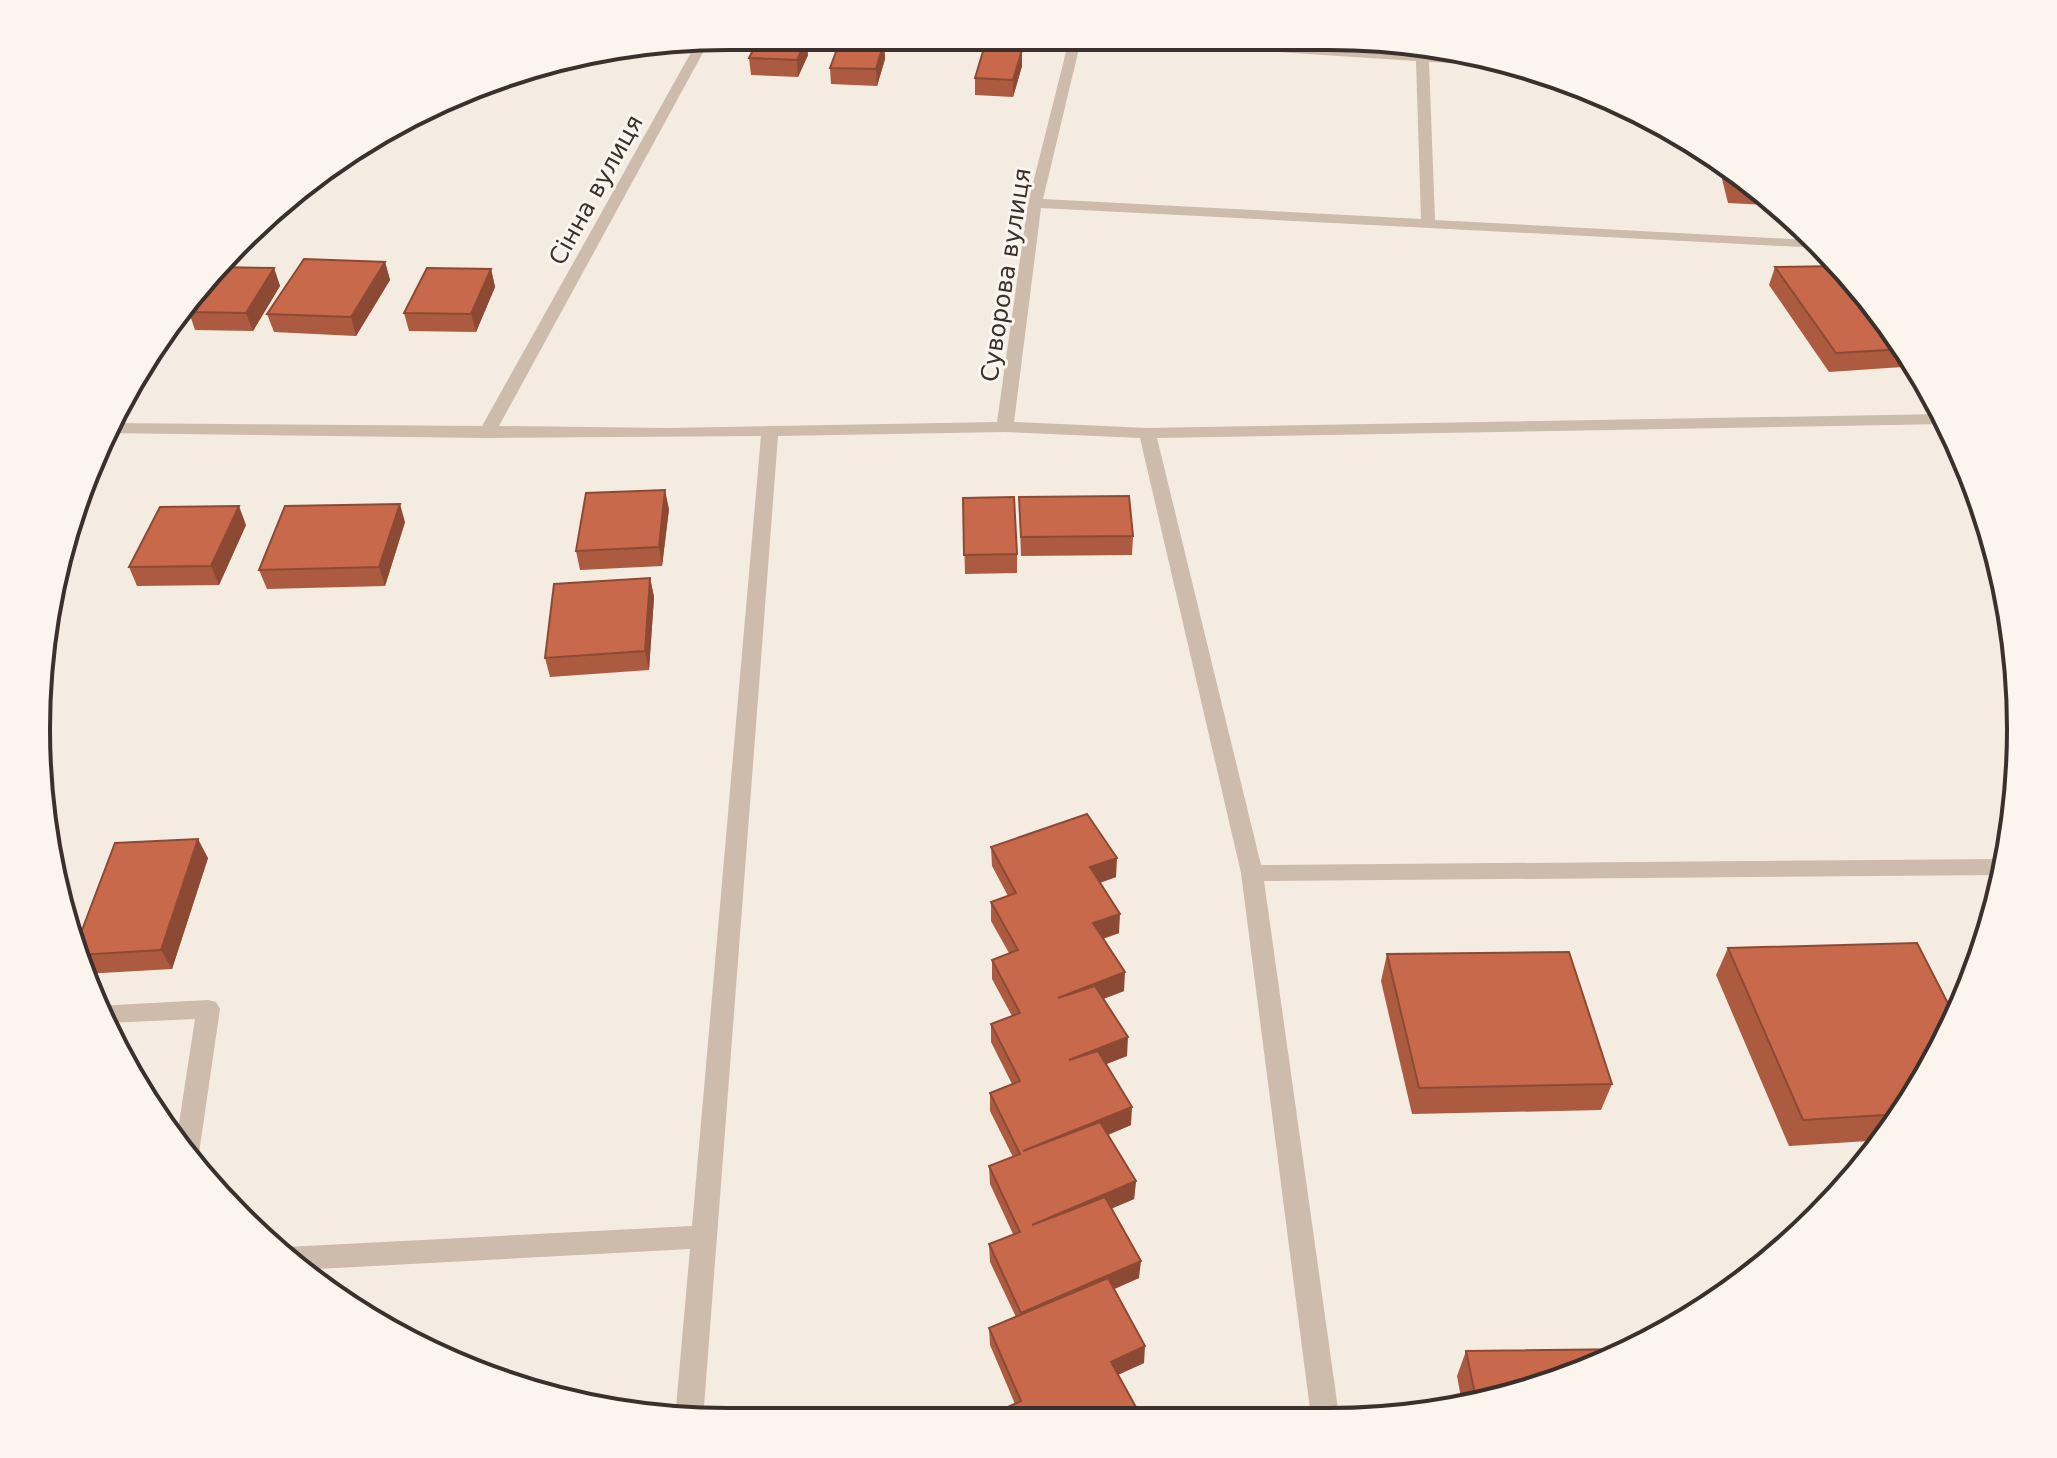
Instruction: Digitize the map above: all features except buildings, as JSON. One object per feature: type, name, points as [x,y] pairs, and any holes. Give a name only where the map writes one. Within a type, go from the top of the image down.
[{"type":"street","name":"Суворова вулиця","points":[[1005,427],[1035,203],[1073,50]]},
{"type":"street","name":"Сінна вулиця","points":[[487,433],[698,51]]},
{"type":"street","points":[[1423,57],[1428,224]]},
{"type":"street","points":[[1035,203],[1803,244]]},
{"type":"street","points":[[120,428],[487,433],[1005,427],[1147,433],[1932,419]]},
{"type":"street","points":[[690,1407],[770,431]]},
{"type":"street","points":[[1147,433],[1252,873],[1324,1408]]},
{"type":"street","points":[[1252,873],[1993,867]]},
{"type":"street","points":[[113,1013],[208,1009],[189,1140]]},
{"type":"street","points":[[304,1258],[705,1237]]}]
